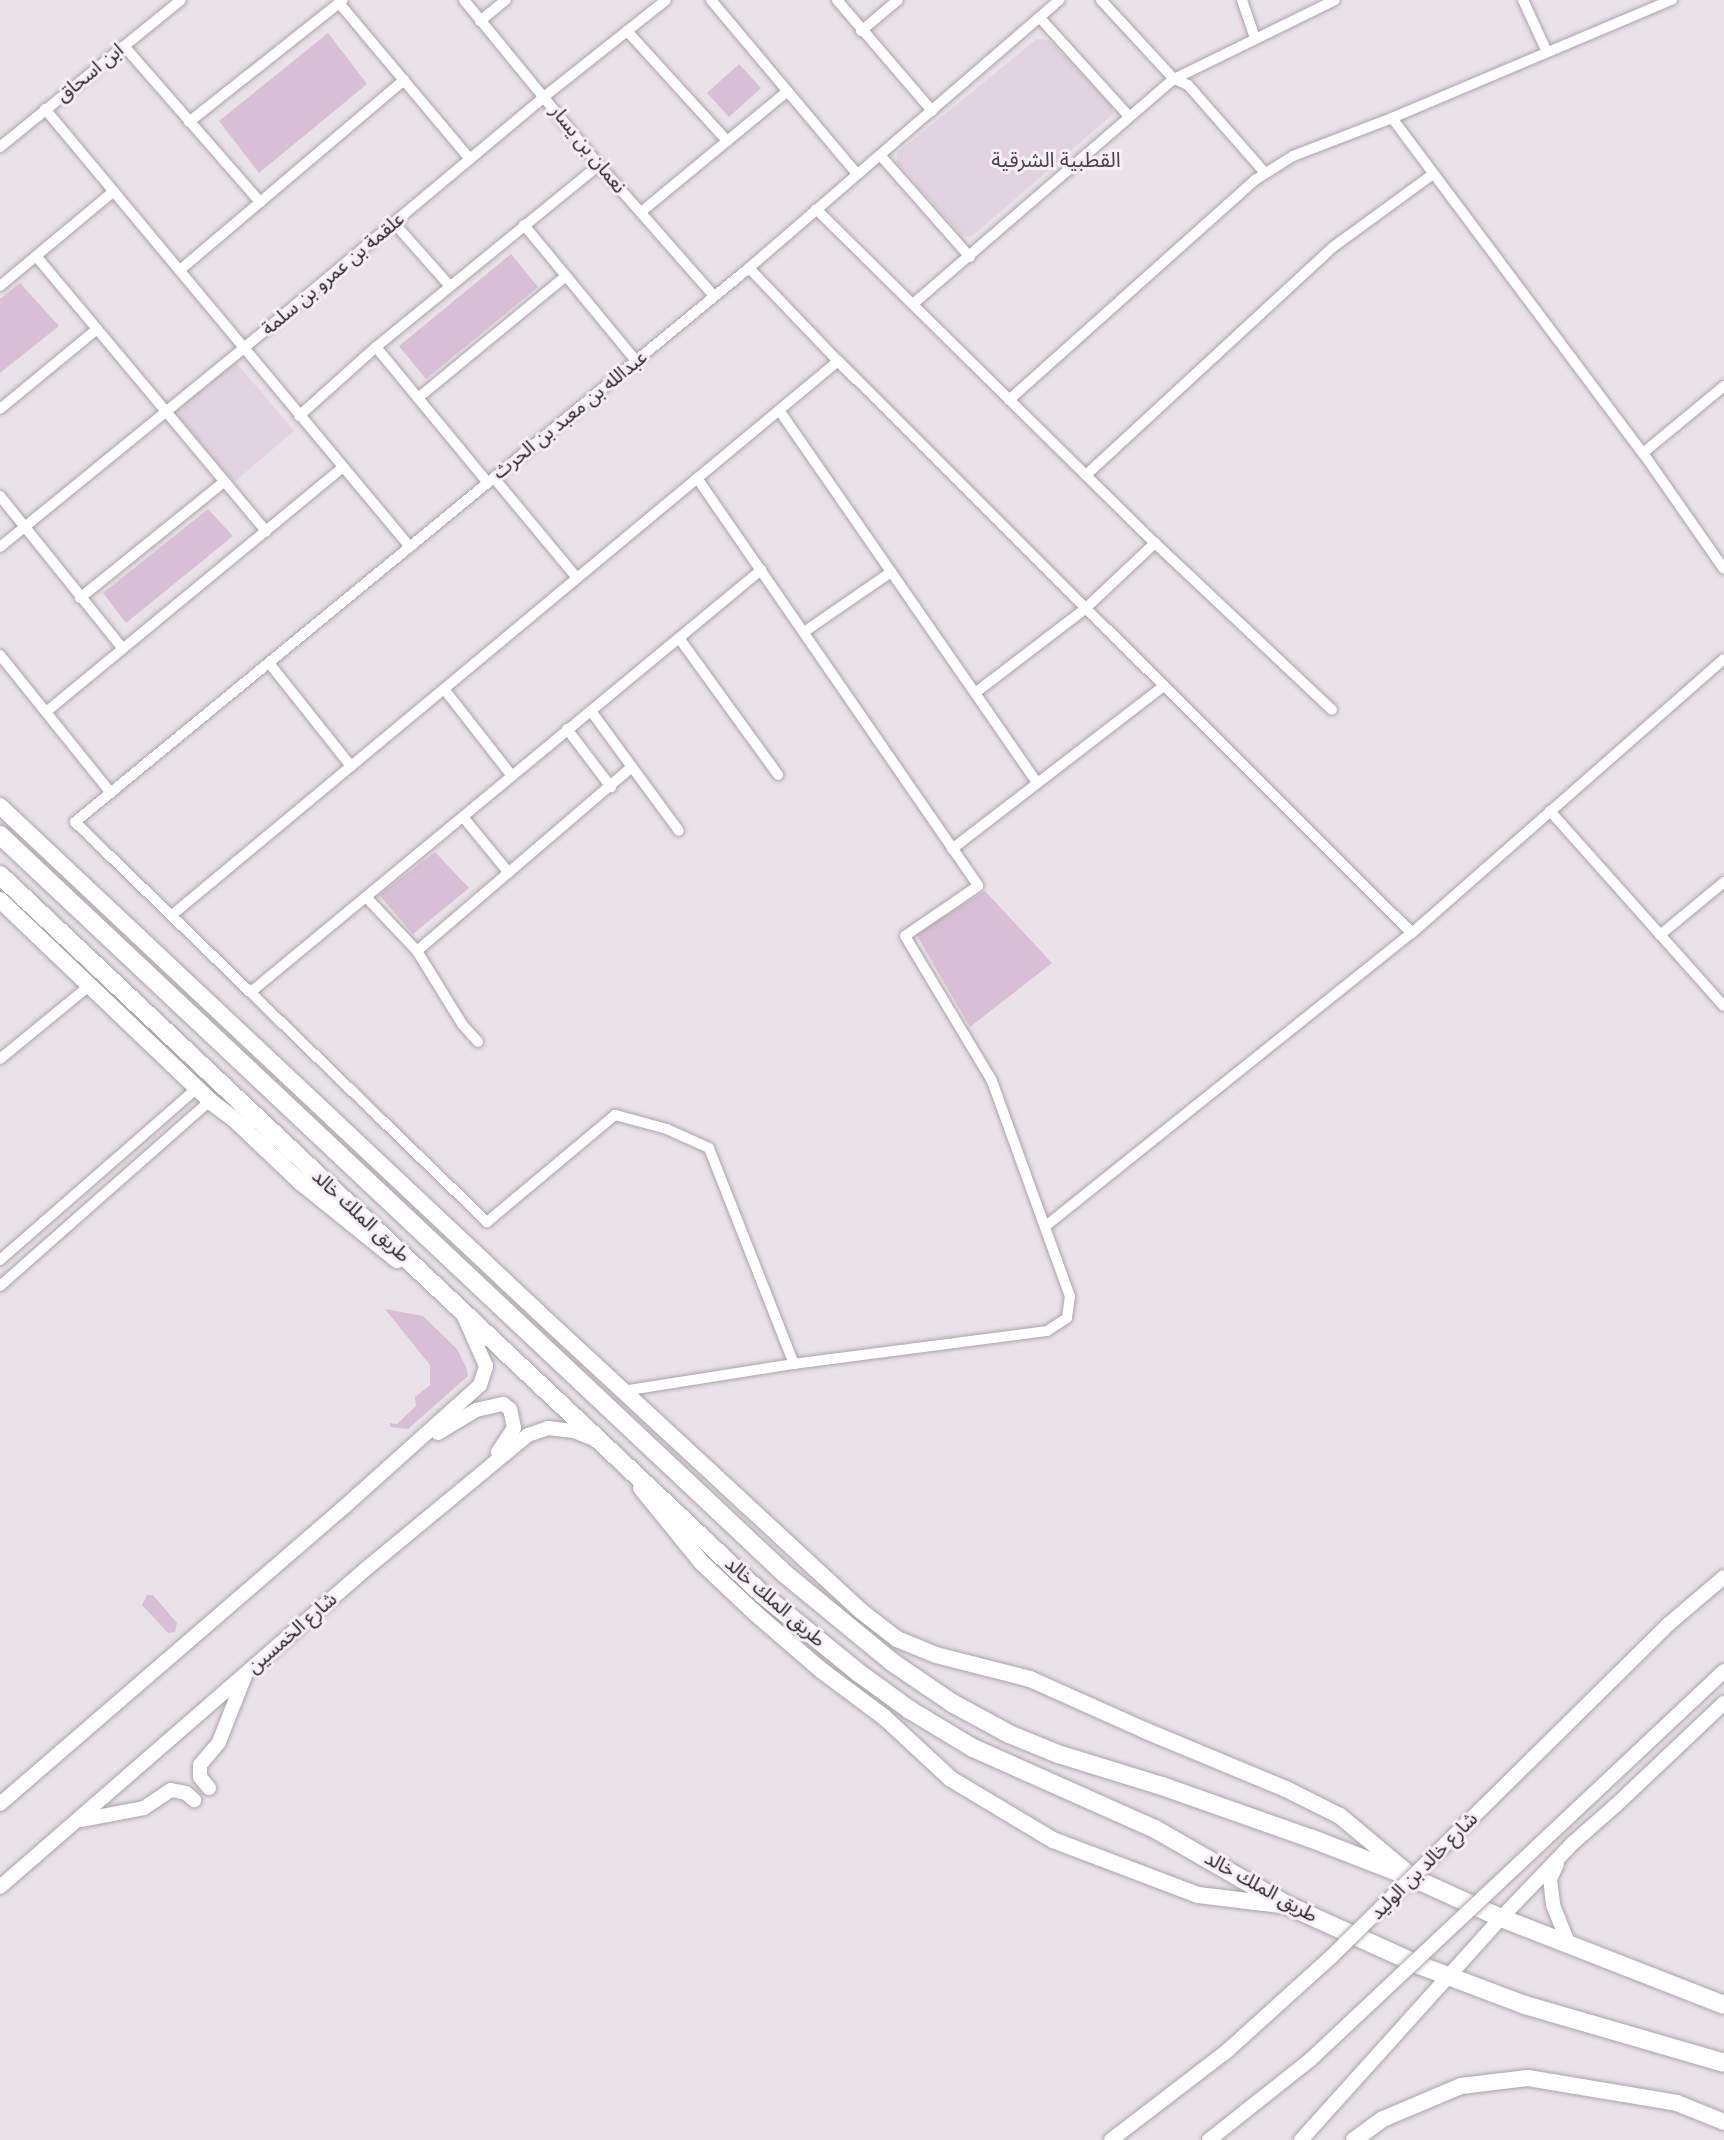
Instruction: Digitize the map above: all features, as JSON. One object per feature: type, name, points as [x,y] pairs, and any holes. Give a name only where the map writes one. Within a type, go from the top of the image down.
[{"type":"main road","points":[[0,806],[623,1391],[861,1611],[897,1639],[936,1655],[1030,1679],[1286,1789],[1340,1816],[1413,1878]]},
{"type":"main road","name":"طريق الملك خالد","points":[[0,835],[785,1574],[892,1662],[964,1709],[1009,1734],[1058,1754],[1162,1786],[1413,1878],[1500,1918],[1724,2005]]},
{"type":"main road","name":"طريق الملك خالد","points":[[0,875],[762,1594],[859,1673],[910,1710],[973,1748],[1155,1829],[1289,1906],[1448,1976],[1525,2005],[1724,2063]]},
{"type":"main road","points":[[0,900],[299,1181],[460,1310]]},
{"type":"main road","points":[[603,1443],[720,1580],[821,1670],[884,1717],[951,1779],[1053,1840],[1198,1895],[1289,1906]]},
{"type":"main road","points":[[1354,2140],[1383,2119],[1461,2086],[1528,2078],[1676,2103],[1724,2122]]},
{"type":"street","name":"ابن اسحاق","points":[[1,143],[181,0]]},
{"type":"street","name":"نعمان بن يسار","points":[[464,0],[599,165],[714,296]]},
{"type":"street","points":[[481,21],[506,0]]},
{"type":"street","name":"علقمة بن عمرو بن سلمة","points":[[0,547],[244,348],[545,96],[666,0]]},
{"type":"street","points":[[711,0],[857,174]]},
{"type":"street","points":[[836,0],[932,111]]},
{"type":"street","points":[[861,31],[898,0]]},
{"type":"street","name":"عبدالله بن معبد بن الحرث","points":[[172,915],[75,822],[750,268],[1059,0]]},
{"type":"street","points":[[1101,0],[1174,79],[1188,85],[1265,173]]},
{"type":"street","points":[[1242,0],[1255,38]]},
{"type":"street","points":[[913,304],[1174,79],[1335,0]]},
{"type":"street","points":[[1523,0],[1546,52]]},
{"type":"street","points":[[1009,400],[1265,173],[1293,156],[1392,118],[1671,0]]},
{"type":"street","points":[[189,122],[341,2],[470,159]]},
{"type":"street","points":[[1040,18],[1129,116]]},
{"type":"street","points":[[627,31],[727,141]]},
{"type":"street","points":[[124,46],[260,202]]},
{"type":"street","points":[[180,270],[404,80]]},
{"type":"street","points":[[641,212],[788,91]]},
{"type":"street","points":[[45,109],[410,547]]},
{"type":"street","points":[[1392,118],[1518,283],[1724,569]]},
{"type":"street","points":[[880,155],[970,257]]},
{"type":"street","points":[[299,416],[376,347],[599,165]]},
{"type":"street","points":[[1086,475],[1333,247],[1433,174]]},
{"type":"street","points":[[0,286],[114,191]]},
{"type":"street","points":[[816,209],[1155,543],[1332,710]]},
{"type":"street","points":[[394,223],[450,286]]},
{"type":"street","points":[[524,225],[636,360]]},
{"type":"street","points":[[36,256],[266,531]]},
{"type":"street","points":[[750,268],[838,361],[1412,933]]},
{"type":"street","points":[[418,398],[566,276]]},
{"type":"street","points":[[0,410],[97,329]]},
{"type":"street","points":[[376,347],[577,578]]},
{"type":"street","points":[[794,1364],[709,1148],[667,1129],[615,1115],[487,1222],[172,915],[838,361]]},
{"type":"street","points":[[1643,453],[1724,386]]},
{"type":"street","points":[[779,410],[1037,783]]},
{"type":"street","points":[[46,712],[342,468]]},
{"type":"street","points":[[623,1391],[794,1364],[1047,1331],[1068,1318],[1070,1296],[1047,1225],[992,1081],[905,936],[978,886],[697,478]]},
{"type":"street","points":[[80,598],[224,482]]},
{"type":"street","points":[[0,496],[122,649]]},
{"type":"street","points":[[975,693],[1086,608],[1155,543]]},
{"type":"street","points":[[252,991],[761,570]]},
{"type":"street","points":[[804,632],[891,572]]},
{"type":"street","points":[[678,638],[778,775]]},
{"type":"street","points":[[0,655],[111,793]]},
{"type":"street","points":[[1047,1225],[1412,933],[1724,659]]},
{"type":"street","points":[[269,663],[351,766]]},
{"type":"street","points":[[952,849],[1164,686]]},
{"type":"street","points":[[444,689],[512,776]]},
{"type":"street","points":[[590,710],[679,831]]},
{"type":"street","points":[[567,729],[611,788]]},
{"type":"street","points":[[416,951],[611,788],[632,767]]},
{"type":"street","points":[[1550,811],[1724,1006]]},
{"type":"street","points":[[463,817],[509,873]]},
{"type":"street","points":[[1660,935],[1724,882]]},
{"type":"street","points":[[366,897],[416,951],[462,1024],[478,1042]]},
{"type":"street","points":[[0,1059],[90,985]]},
{"type":"street","points":[[0,1260],[197,1088]]},
{"type":"street","points":[[0,1286],[211,1101]]},
{"type":"street","points":[[0,1804],[410,1449],[480,1385],[486,1366],[460,1310]]},
{"type":"street","points":[[410,1449],[476,1410],[503,1404],[510,1409],[514,1428],[487,1468]]},
{"type":"street","name":"شارع الخمسين","points":[[0,1887],[247,1672],[528,1434],[548,1427],[574,1431],[603,1443]]},
{"type":"street","name":"شارع خالد بن الوليد","points":[[1111,2140],[1227,2052],[1332,1956],[1670,1623],[1724,1577]]},
{"type":"street","points":[[1209,2140],[1310,2060],[1724,1671]]},
{"type":"street","points":[[209,1788],[200,1777],[200,1765],[219,1742],[247,1672]]},
{"type":"street","points":[[1301,2140],[1500,1918],[1574,1842],[1724,1703]]},
{"type":"street","points":[[80,1820],[144,1808],[171,1790],[186,1793],[194,1800]]},
{"type":"street","points":[[1569,1945],[1553,1905],[1550,1879],[1556,1864],[1574,1842]]},
{"type":"shaded area","points":[[328,33],[367,84],[259,173],[219,121]]},
{"type":"shaded area","points":[[1037,39],[1049,40],[1112,106],[1113,114],[971,237],[962,236],[897,162],[897,153]]},
{"type":"shaded area","points":[[739,64],[761,88],[729,117],[707,93]]},
{"type":"shaded area","points":[[511,254],[538,287],[426,379],[399,346]]},
{"type":"shaded area","points":[[20,283],[59,326],[0,373],[0,299]]},
{"type":"shaded area","points":[[235,361],[294,431],[234,482],[175,412]]},
{"type":"shaded area","points":[[208,509],[233,536],[126,623],[103,593]]},
{"type":"shaded area","points":[[435,852],[469,888],[413,934],[379,895]]},
{"type":"shaded area","points":[[985,891],[1052,963],[970,1027],[916,934]]},
{"type":"shaded area","points":[[385,1309],[423,1316],[457,1349],[468,1376],[408,1429],[390,1427],[390,1423],[397,1424],[416,1406],[415,1397],[430,1385],[430,1365]]},
{"type":"shaded area","points":[[147,1595],[153,1595],[177,1623],[175,1632],[168,1633],[142,1605]]},
{"type":"district","name":"القطبية الشرقية","points":[[1056,160]]}]
